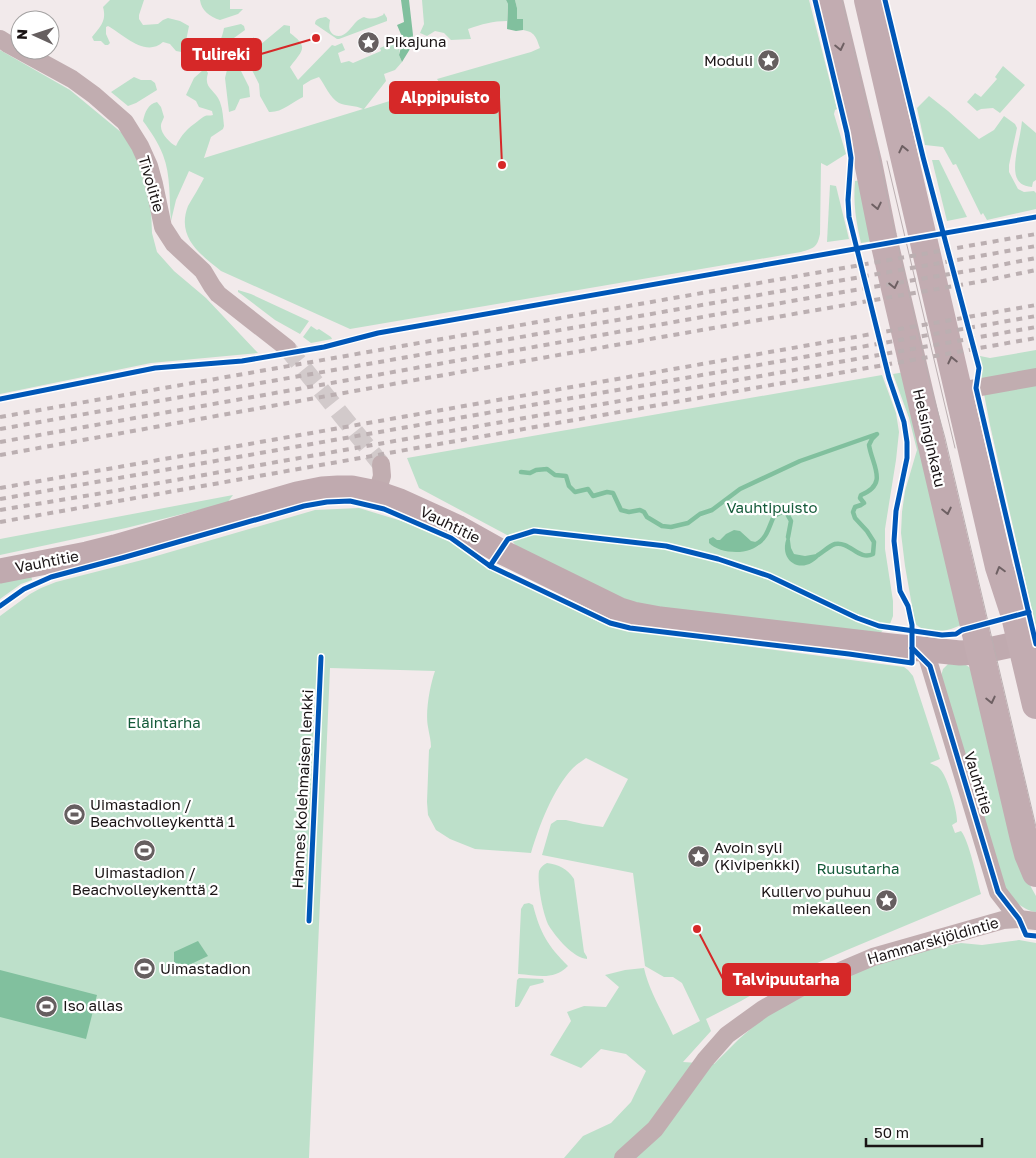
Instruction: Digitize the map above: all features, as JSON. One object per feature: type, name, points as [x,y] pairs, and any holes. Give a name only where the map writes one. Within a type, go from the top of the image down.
[{"type":"main road","name":"Helsinginkatu","points":[[829,0],[868,162],[885,247],[979,652],[1024,839],[1036,873]]},
{"type":"main road","points":[[868,0],[999,567],[1015,616],[1036,705]]},
{"type":"main road","name":"Vauhtitie","points":[[0,571],[115,547],[297,494],[322,489],[352,488],[377,493],[400,501],[457,527],[500,551],[607,604],[633,614],[925,650],[979,652],[1021,642]]},
{"type":"street","name":"Tivolitie","points":[[0,39],[72,79],[125,122],[140,146],[149,166],[163,227],[168,236],[203,271],[218,294],[287,348]]},
{"type":"street","points":[[959,391],[1036,377]]},
{"type":"street","points":[[377,493],[382,476],[380,464]]},
{"type":"street","name":"Vauhtitie","points":[[925,650],[998,892],[1027,920]]},
{"type":"street","name":"Hammarskjöldintie","points":[[623,1158],[655,1129],[705,1060],[727,1035],[762,1009],[802,987],[873,957],[1003,920],[1027,920]]},
{"type":"green space","points":[[110,0],[144,0],[139,15],[143,25],[158,24],[168,18],[180,21],[189,26],[186,46],[208,54],[219,43],[224,28],[241,24],[245,30],[198,64],[195,60],[196,56],[176,51],[170,44],[163,42],[156,46],[142,46],[127,39],[108,26],[106,27],[106,34],[110,43],[105,45],[101,41],[94,41],[92,37],[103,20],[103,7]]},
{"type":"green space","points":[[200,0],[230,0],[230,9],[243,9],[238,14],[220,20],[207,13],[202,7]]},
{"type":"green space","points":[[422,0],[506,0],[508,4],[507,21],[488,23],[468,29],[471,39],[451,40],[444,33],[435,31],[427,36],[420,33],[424,24]]},
{"type":"green space","points":[[515,0],[809,0],[837,109],[834,114],[846,154],[827,166],[821,163],[820,234],[816,245],[801,252],[350,329],[221,271],[198,251],[188,236],[185,227],[185,217],[188,206],[204,178],[189,171],[176,200],[171,221],[169,179],[166,163],[157,141],[143,121],[147,109],[157,102],[161,107],[164,117],[161,124],[162,131],[168,140],[176,146],[191,126],[205,116],[213,115],[212,111],[199,107],[196,101],[186,95],[194,78],[203,70],[206,70],[208,73],[208,86],[220,102],[224,126],[223,129],[211,137],[204,158],[363,109],[336,101],[319,77],[303,85],[303,97],[282,109],[269,112],[260,96],[259,84],[251,68],[245,45],[254,37],[254,50],[284,25],[290,26],[290,33],[302,45],[301,52],[290,67],[298,80],[332,45],[335,46],[342,43],[345,50],[338,53],[341,63],[349,61],[353,63],[381,51],[380,48],[401,39],[399,55],[402,62],[395,70],[384,74],[386,81],[364,109],[441,85],[437,79],[540,48],[534,36],[530,32],[523,30],[523,20],[517,19]]},
{"type":"green space","points":[[384,13],[387,21],[339,39],[315,24],[317,19],[326,17],[330,20],[331,32],[334,35],[341,36],[362,18],[376,18]]},
{"type":"green space","points":[[0,50],[10,56],[10,60],[18,60],[70,90],[122,133],[141,163],[151,208],[152,233],[157,252],[174,271],[206,298],[258,353],[151,363],[0,394]]},
{"type":"green space","points":[[236,54],[239,67],[249,87],[250,97],[240,99],[235,110],[229,112],[225,78],[230,58]]},
{"type":"green space","points":[[1003,66],[1025,85],[1000,113],[993,108],[977,111],[967,102],[975,93],[981,97],[997,79],[995,77]]},
{"type":"green space","points":[[134,77],[141,80],[151,80],[155,83],[157,90],[128,106],[111,92]]},
{"type":"green space","points":[[929,96],[979,139],[994,130],[1004,116],[1015,124],[1017,128],[1009,172],[1018,189],[1024,192],[1034,191],[1036,193],[1036,209],[987,220],[983,213],[981,215],[956,164],[953,165],[943,147],[925,145],[917,108]]},
{"type":"green space","points":[[1022,121],[1036,133],[1036,180],[1033,182],[1032,187],[1020,183],[1015,167]]},
{"type":"green space","points":[[932,160],[939,160],[967,217],[947,221]]},
{"type":"green space","points":[[861,180],[873,241],[861,243],[854,197],[855,181]]},
{"type":"green space","points":[[830,185],[836,186],[849,239],[827,242]]},
{"type":"green space","points":[[238,290],[251,294],[309,321],[300,334],[275,320],[238,292]]},
{"type":"green space","points":[[311,326],[317,330],[319,329],[332,339],[311,343],[303,337]]},
{"type":"green space","points":[[1036,350],[1036,628],[975,355],[990,358]]},
{"type":"green space","points":[[905,372],[963,624],[943,631],[925,630],[915,623],[905,566],[901,533],[902,512],[905,491],[917,450],[909,418],[893,374]]},
{"type":"green space","name":"Vauhtipuisto","points":[[882,375],[896,413],[899,432],[885,529],[885,549],[893,601],[893,616],[890,624],[879,634],[632,605],[519,549],[507,535],[419,488],[407,458]]},
{"type":"green space","points":[[233,495],[227,503],[126,528],[0,555],[0,539]]},
{"type":"green space","points":[[359,508],[405,522],[449,541],[493,570],[607,626],[630,631],[904,667],[908,670],[913,676],[940,759],[930,763],[940,769],[949,786],[957,817],[957,822],[952,825],[955,833],[961,831],[967,843],[981,894],[776,981],[706,1019],[711,1031],[683,1062],[714,1064],[762,1019],[787,1003],[847,975],[917,952],[961,943],[982,945],[1019,940],[1036,943],[1036,1158],[564,1158],[583,1136],[611,1123],[631,1102],[646,1071],[626,1054],[601,1049],[581,1068],[550,1055],[571,1021],[567,1012],[584,1006],[606,1007],[619,987],[605,975],[644,968],[653,994],[673,1035],[700,1021],[682,983],[673,977],[664,977],[645,966],[633,873],[542,855],[551,824],[557,820],[603,827],[628,779],[586,758],[573,768],[559,786],[538,831],[531,853],[475,849],[450,839],[436,830],[428,815],[429,750],[431,742],[427,714],[435,671],[330,668],[309,1158],[0,1158],[0,616],[30,594],[56,582],[146,559],[315,510]]},
{"type":"green space","points":[[31,575],[32,580],[21,584],[0,599],[0,581]]},
{"type":"green space","points":[[948,664],[966,665],[972,669],[1022,868],[1036,896],[1036,912],[1024,908],[1016,902],[1008,893],[1002,881],[941,676],[943,669]]},
{"type":"green space","points":[[547,863],[569,872],[574,879],[584,952],[587,959],[576,955],[565,946],[549,926],[541,899],[539,883],[539,871]]},
{"type":"green space","points":[[529,903],[533,905],[546,938],[555,952],[568,966],[557,974],[544,976],[518,974],[521,909],[524,904]]},
{"type":"green space","points":[[519,978],[543,979],[544,982],[530,986],[519,1006],[515,1007],[517,980]]},
{"type":"shaded area","points":[[401,0],[409,0],[413,35],[410,49],[402,62],[399,55],[403,39],[397,25],[404,22]]},
{"type":"shaded area","points":[[506,0],[515,0],[517,19],[523,19],[523,30],[507,29],[508,4]]},
{"type":"shaded area","points":[[734,530],[740,531],[751,541],[760,543],[750,550],[735,552],[714,547],[709,543],[709,539],[713,537],[720,540]]},
{"type":"shaded area","points":[[789,533],[791,548],[794,554],[805,556],[822,553],[815,561],[807,565],[793,563],[785,552],[785,543]]},
{"type":"shaded area","points":[[198,941],[208,956],[189,965],[174,963],[174,952]]},
{"type":"shaded area","name":"Iso allas","points":[[0,970],[97,995],[86,1039],[0,1017]]},
{"type":"waterway","points":[[521,472],[530,473],[536,470],[547,469],[555,475],[566,476],[569,486],[575,492],[588,489],[593,496],[607,492],[613,493],[621,510],[629,512],[640,510],[647,517],[662,526],[671,527],[688,523],[700,514],[712,510],[740,489],[800,461],[877,434]]},
{"type":"waterway","points":[[818,555],[835,544],[845,545],[863,555],[873,554],[874,542],[855,518],[853,512],[855,507],[864,503],[860,498],[861,495],[870,491],[877,480],[877,473],[869,445],[876,435]]},
{"type":"waterway","points":[[756,544],[765,536],[774,516],[782,512],[786,512],[791,521],[788,537]]},
{"type":"tunnel","points":[[287,348],[381,464]]},
{"type":"tram line","points":[[842,0],[931,387],[945,438],[1036,827]]},
{"type":"tram line","points":[[887,161],[955,448]]},
{"type":"railway","points":[[0,417],[1036,234]]},
{"type":"railway","points":[[0,429],[1036,246]]},
{"type":"railway","points":[[0,442],[1036,258]]},
{"type":"railway","points":[[0,455],[983,281],[1036,270]]},
{"type":"railway","points":[[0,488],[1036,305]]},
{"type":"railway","points":[[0,499],[1036,316]]},
{"type":"railway","points":[[0,510],[1036,327]]},
{"type":"railway","points":[[0,522],[1036,338]]},
{"type":"cycle path","points":[[0,606],[24,589],[51,577],[304,506],[350,501],[384,509],[451,538],[490,566],[610,623],[630,628],[912,663],[912,625],[908,606],[900,591],[894,541],[896,511],[907,458],[907,442],[904,422],[889,378],[849,217],[848,200],[851,158],[847,133],[815,0]]},
{"type":"cycle path","points":[[885,0],[923,157],[979,368],[976,388],[1036,644]]},
{"type":"cycle path","points":[[0,399],[155,368],[242,361],[324,347],[378,333],[1036,217]]},
{"type":"cycle path","points":[[490,566],[508,539],[534,531],[666,546],[718,559],[769,576],[857,618],[879,626],[942,635],[956,634],[962,630],[1029,612]]},
{"type":"cycle path","points":[[912,648],[930,666],[998,892],[1019,919],[1026,935],[1036,936]]},
{"type":"cycle path","name":"Hannes Kolehmaisen lenkki","points":[[309,921],[321,657]]},
{"type":"place","name":"Tulireki","points":[[316,38]]},
{"type":"place","name":"Pikajuna","points":[[369,42]]},
{"type":"place","name":"Moduli","points":[[769,61]]},
{"type":"place","name":"Alppipuisto","points":[[502,165]]},
{"type":"place","name":"Uimastadion / Beachvolleykenttä 1","points":[[74,814]]},
{"type":"place","name":"Uimastadion / Beachvolleykenttä 2","points":[[145,850]]},
{"type":"place","name":"Avoin syli (Kivipenkki)","points":[[698,857]]},
{"type":"place","name":"Kullervo puhuu miekalleen","points":[[887,901]]},
{"type":"place","name":"Talvipuutarha","points":[[697,929]]},
{"type":"place","name":"Uimastadion","points":[[144,969]]},
{"type":"place","name":"Iso allas","points":[[47,1006]]},
{"type":"park label","name":"Eläintarha","points":[[164,723]]},
{"type":"park label","name":"Ruusutarha","points":[[858,869]]}]
